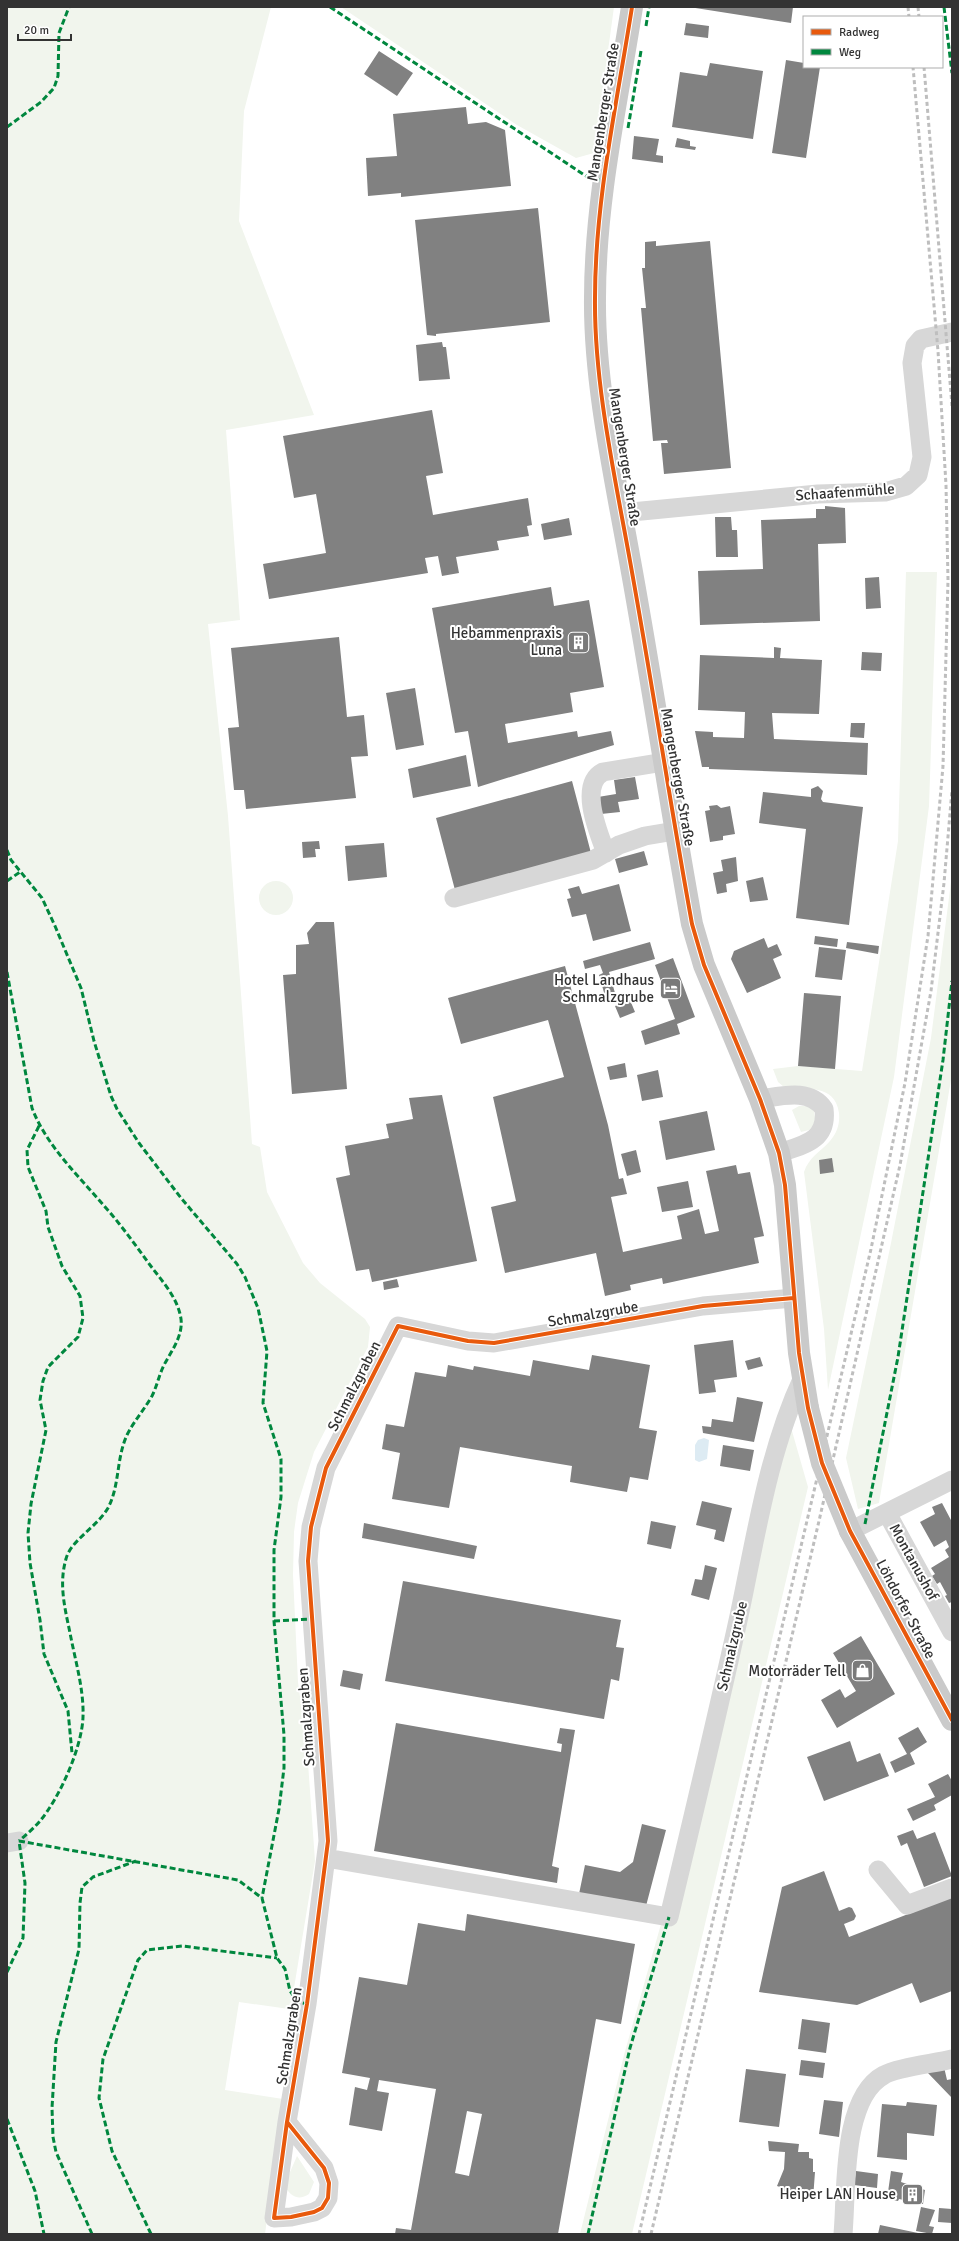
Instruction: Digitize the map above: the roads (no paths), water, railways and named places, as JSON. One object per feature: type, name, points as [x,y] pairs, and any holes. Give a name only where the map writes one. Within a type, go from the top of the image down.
[{"type":"main road","name":"Mangenberger Straße","points":[[632,7],[604,181],[594,299],[600,380],[621,513],[692,924],[704,965],[760,1099],[779,1153],[785,1185],[794,1298],[808,1408],[822,1464],[850,1531]]},
{"type":"main road","name":"Löhdorfer Straße","points":[[850,1531],[952,1720]]},
{"type":"street","name":"Schaafenmühle","points":[[621,513],[772,498],[885,492],[906,486],[918,475],[922,457],[912,363],[914,350],[921,339],[952,332]]},
{"type":"street","points":[[606,853],[598,830],[592,803],[592,790],[595,778],[603,772],[664,762]]},
{"type":"street","points":[[454,898],[593,860],[619,845],[645,836],[675,831]]},
{"type":"street","points":[[760,1099],[805,1096],[815,1099],[824,1109],[823,1126],[818,1135],[809,1143],[779,1153]]},
{"type":"street","name":"Schmalzgrube","points":[[398,1326],[461,1340],[494,1343],[703,1306],[794,1298]]},
{"type":"street","name":"Schmalzgraben","points":[[287,2122],[324,2168],[329,2183],[328,2198],[322,2208],[314,2212],[291,2217],[274,2218],[287,2122],[307,2004],[328,1841],[308,1562],[311,1527],[326,1468],[398,1326]]},
{"type":"street","name":"Schmalzgrube","points":[[326,1858],[669,1917],[764,1499],[783,1425],[803,1377]]},
{"type":"street","name":"Montanushof","points":[[850,1531],[952,1480]]},
{"type":"street","name":"Montanushof","points":[[887,1513],[952,1632]]},
{"type":"street","points":[[878,1870],[907,1904],[952,1888]]},
{"type":"street","points":[[843,2234],[848,2150],[857,2110],[863,2095],[884,2074],[952,2060]]},
{"type":"railway","points":[[908,7],[909,16]]},
{"type":"railway","points":[[918,7],[919,16]]},
{"type":"railway","points":[[639,2234],[871,1249],[905,1083],[928,936],[943,766],[948,580],[946,485],[938,351],[913,68]]},
{"type":"railway","points":[[924,68],[952,406]]},
{"type":"railway","points":[[651,2234],[819,1521],[900,1165],[931,991],[944,883],[952,790]]},
{"type":"place","name":"Hebammenpraxis Luna","points":[[578,642]]},
{"type":"place","name":"Hotel Landhaus Schmalzgrube","points":[[670,989]]},
{"type":"place","name":"Motorräder Tell","points":[[862,1671]]},
{"type":"place","name":"Heiper LAN House","points":[[912,2194]]}]
